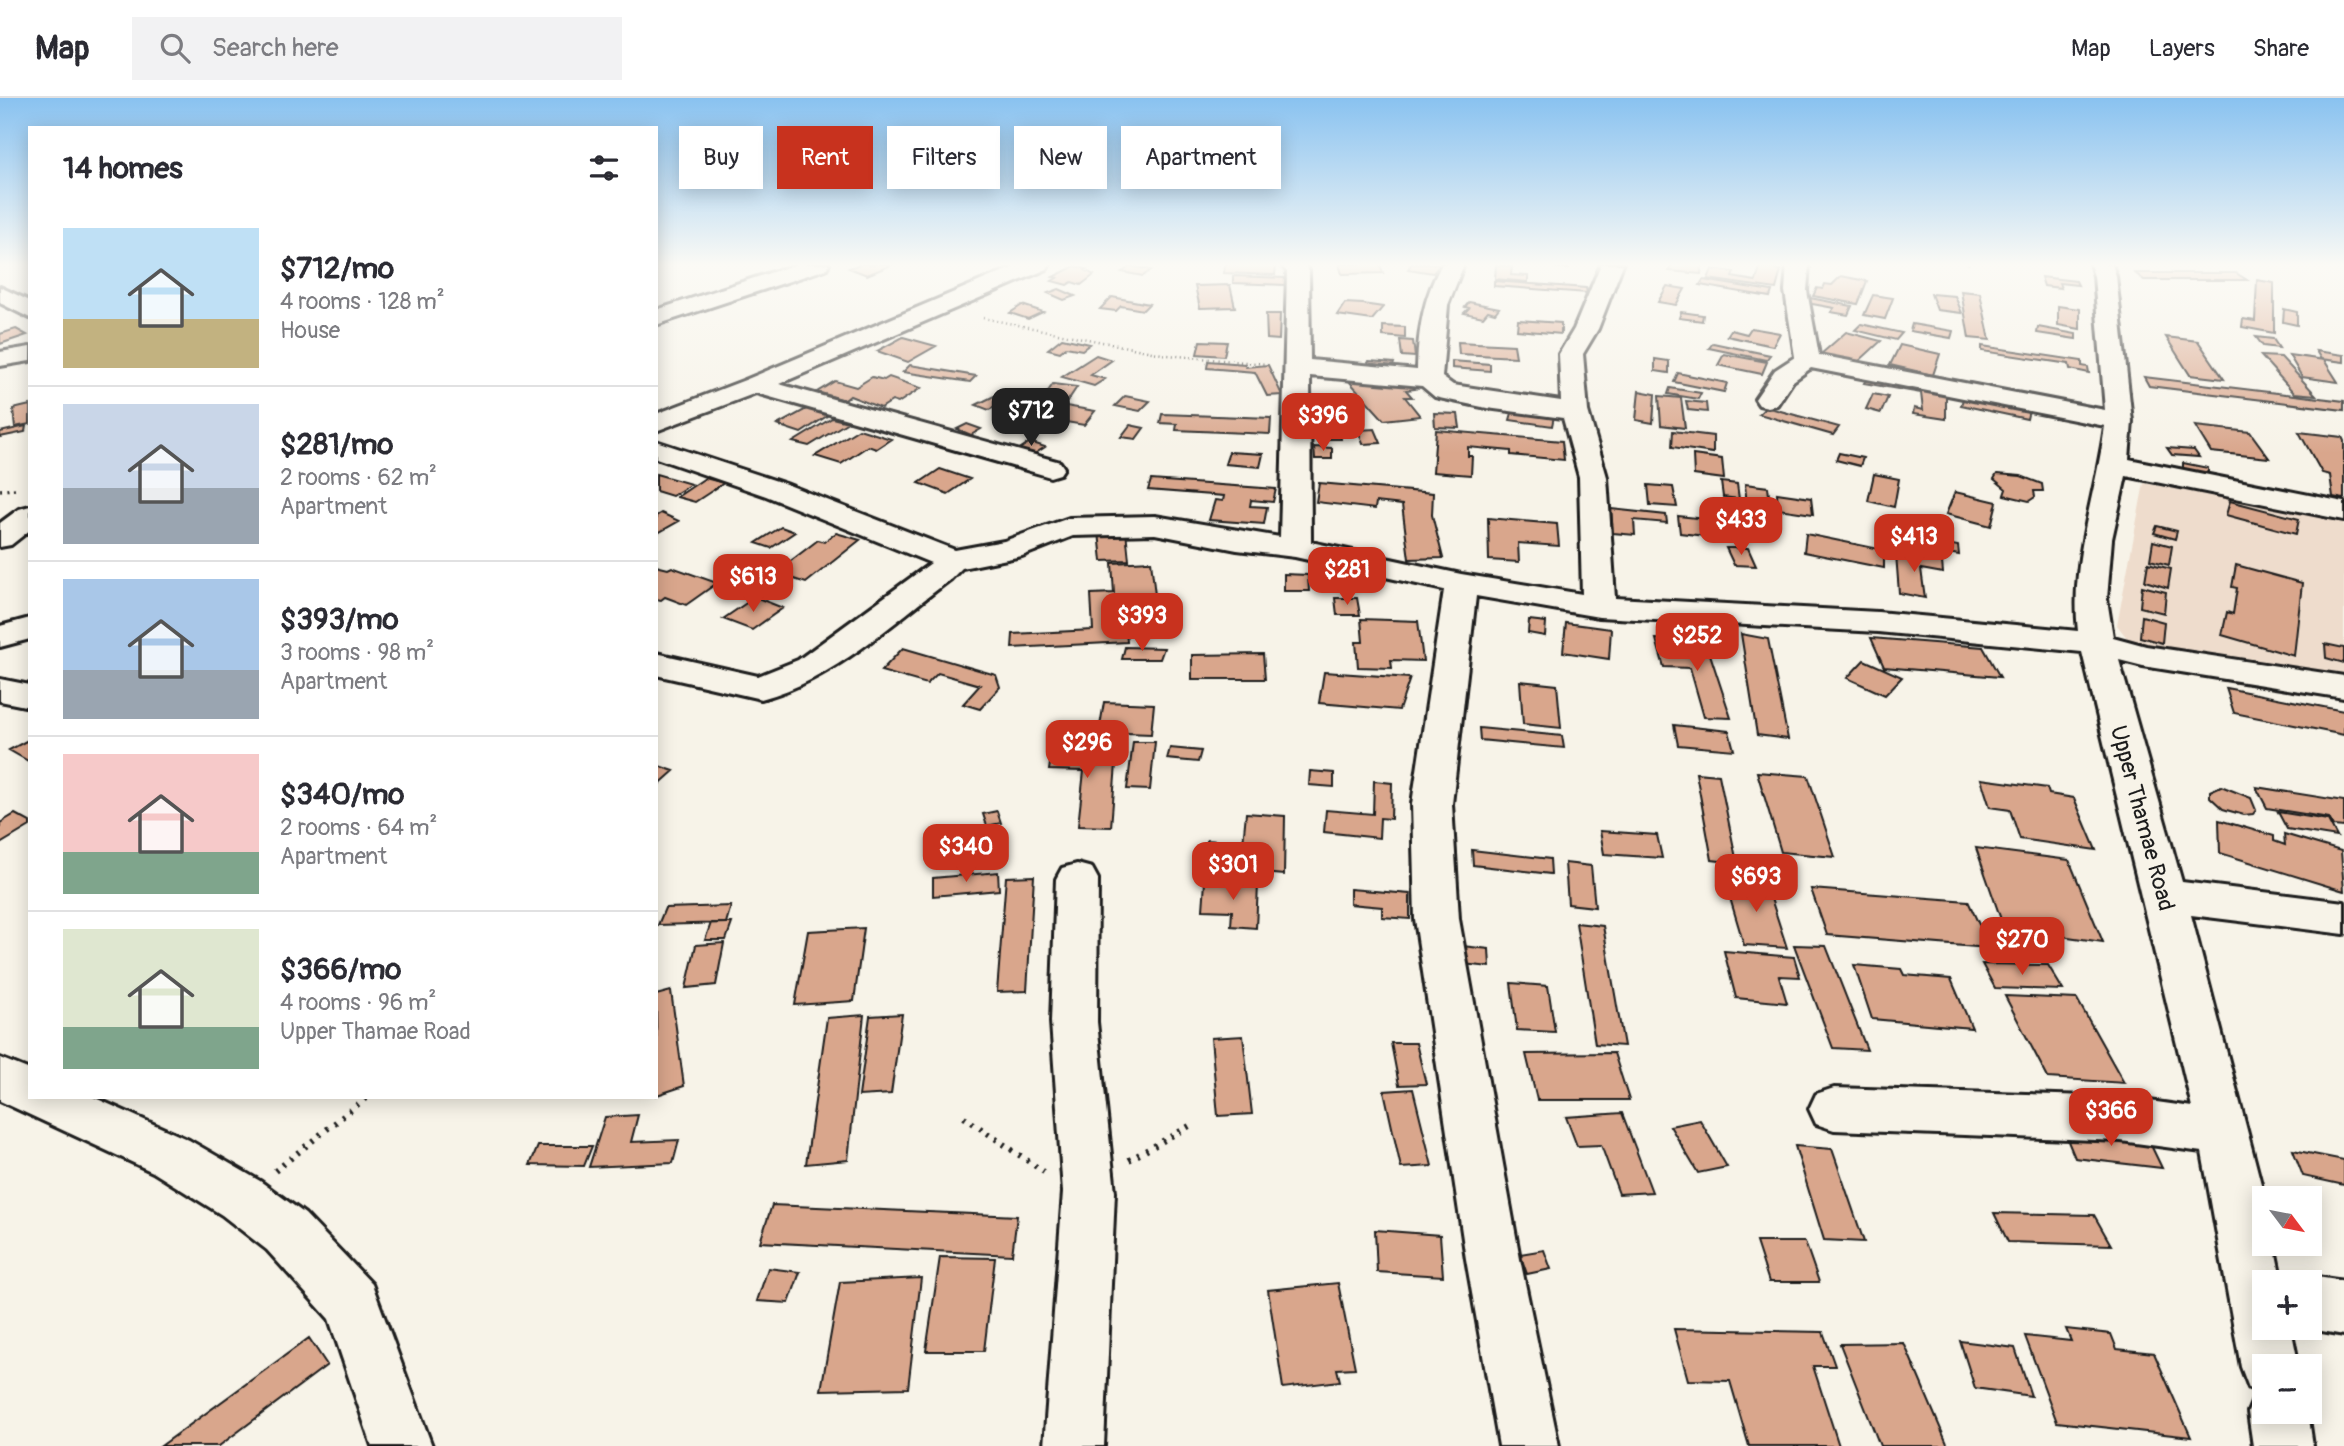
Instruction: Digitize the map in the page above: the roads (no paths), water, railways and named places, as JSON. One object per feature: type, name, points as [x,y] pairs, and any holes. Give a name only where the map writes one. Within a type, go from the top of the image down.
[{"type":"street","points":[[658,422],[754,385],[888,327]]},
{"type":"street","points":[[1295,548],[1299,327]]},
{"type":"street","points":[[1429,379],[1431,327]]},
{"type":"street","points":[[1587,327],[1571,354],[1575,411],[1592,477],[1599,607]]},
{"type":"street","points":[[1802,327],[1808,360]]},
{"type":"street","name":"Upper Thamae Road","points":[[2111,327],[2119,421],[2114,465],[2097,539],[2092,587],[2097,643],[2222,1133],[2268,1270]]},
{"type":"street","points":[[0,359],[28,354]]},
{"type":"street","points":[[1768,399],[1782,376],[1794,366],[1808,360],[2119,421]]},
{"type":"street","points":[[1299,367],[1429,379],[1444,391],[1487,400],[1575,411]]},
{"type":"street","points":[[754,385],[858,411],[958,443],[1050,468]]},
{"type":"street","points":[[658,450],[776,490],[952,561]]},
{"type":"street","points":[[2114,465],[2344,511]]},
{"type":"street","points":[[658,664],[761,688],[810,668],[952,561],[1011,549],[1069,527],[1107,524],[1155,525],[1237,541],[1295,548],[1461,584],[1599,607],[1878,622],[2097,643],[2143,656],[2344,687]]},
{"type":"street","points":[[1461,584],[1432,804],[1437,919],[1493,1259],[1529,1446]]},
{"type":"street","points":[[0,637],[28,629]]},
{"type":"street","points":[[0,690],[28,696]]},
{"type":"street","points":[[1074,1446],[1089,1192],[1074,1022],[1077,878]]},
{"type":"street","points":[[2163,895],[2344,918]]},
{"type":"street","points":[[0,1079],[28,1091]]},
{"type":"street","points":[[46,1099],[150,1145],[241,1198],[286,1232],[352,1303],[402,1446]]},
{"type":"street","points":[[1834,1109],[2121,1119],[2222,1133]]},
{"type":"street","points":[[2322,1305],[2344,1308]]},
{"type":"street","points":[[2279,1424],[2283,1446]]}]
